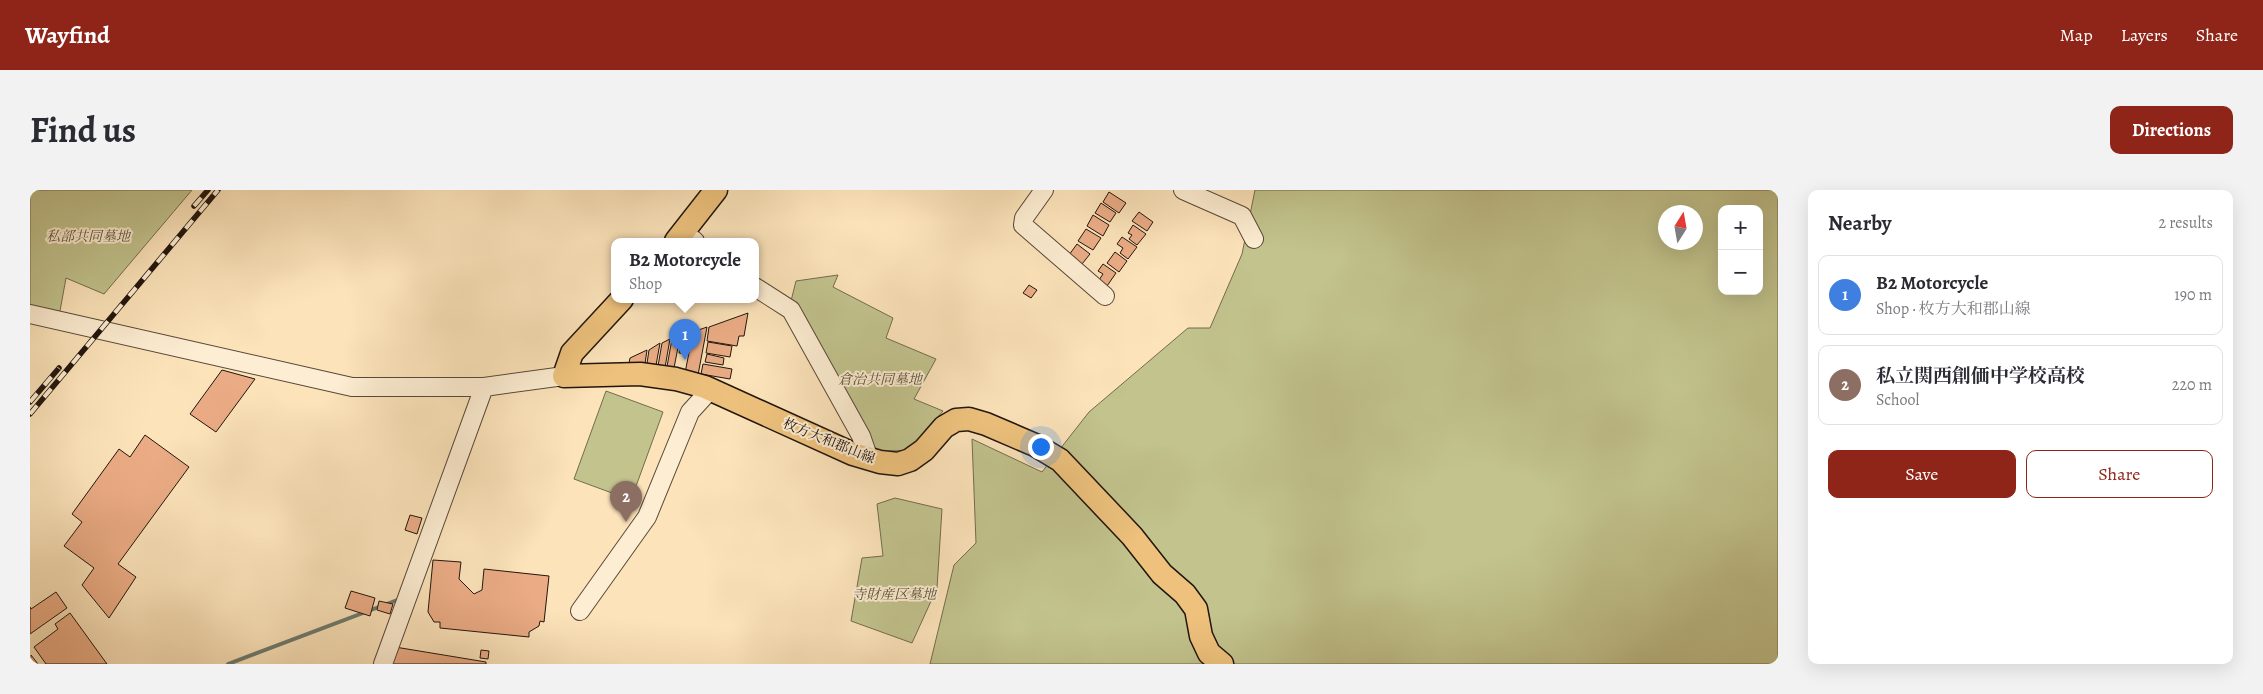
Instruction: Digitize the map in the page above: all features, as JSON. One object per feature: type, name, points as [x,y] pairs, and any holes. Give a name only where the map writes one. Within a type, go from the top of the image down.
[{"type":"main road","points":[[685,238],[716,190]]},
{"type":"main road","points":[[564,376],[572,353],[618,303]]},
{"type":"main road","name":"枚方大和郡山線","points":[[564,376],[640,374],[676,379],[710,390],[853,454],[898,464],[910,460],[924,450],[944,427],[956,420],[969,420],[986,424],[1035,444],[1060,460],[1132,536],[1162,574],[1185,594],[1196,609],[1201,636],[1208,653],[1222,664]]},
{"type":"street","points":[[1044,190],[1024,218],[1024,224],[1105,296]]},
{"type":"street","points":[[1183,190],[1242,216],[1254,239]]},
{"type":"street","points":[[759,290],[791,310],[861,436],[870,459]]},
{"type":"street","points":[[30,314],[352,387],[484,387],[564,376]]},
{"type":"street","points":[[383,664],[484,387]]},
{"type":"street","points":[[580,610],[647,517],[690,412],[710,390]]},
{"type":"green space","name":"私部共同墓地","points":[[30,190],[192,190],[104,294],[66,278],[60,311],[50,315],[30,310]]},
{"type":"green space","points":[[1255,190],[1778,190],[1778,664],[930,664],[954,565],[976,543],[972,439],[1042,472],[1089,412],[1188,328],[1210,328],[1242,254]]},
{"type":"green space","name":"倉治共同墓地","points":[[838,275],[833,287],[893,318],[886,338],[936,359],[914,399],[943,411],[910,450],[872,452],[790,305],[796,281]]},
{"type":"green space","points":[[606,391],[663,412],[631,500],[574,479]]},
{"type":"green space","name":"寺財産区墓地","points":[[895,498],[942,509],[937,588],[912,643],[851,621],[862,558],[883,556],[877,504]]},
{"type":"building","points":[[1109,192],[1126,203],[1119,213],[1103,202]]},
{"type":"building","points":[[1101,203],[1116,213],[1110,222],[1095,213]]},
{"type":"building","points":[[1139,212],[1153,222],[1147,231],[1132,221]]},
{"type":"building","points":[[1093,215],[1109,225],[1103,236],[1087,226]]},
{"type":"building","points":[[1133,225],[1146,234],[1137,245],[1129,239],[1132,235],[1128,233]]},
{"type":"building","points":[[1086,229],[1101,238],[1093,250],[1078,241]]},
{"type":"building","points":[[1122,237],[1137,247],[1128,259],[1120,253],[1123,248],[1117,244]]},
{"type":"building","points":[[1077,244],[1090,254],[1082,264],[1069,255]]},
{"type":"building","points":[[1115,252],[1127,261],[1119,272],[1107,263]]},
{"type":"building","points":[[1103,264],[1116,273],[1107,286],[1099,280],[1103,274],[1098,271]]},
{"type":"building","points":[[1029,285],[1037,290],[1031,298],[1023,293]]},
{"type":"building","points":[[748,313],[744,336],[739,336],[737,346],[707,341],[709,327]]},
{"type":"building","points":[[707,327],[698,375],[685,373],[693,332]]},
{"type":"building","points":[[680,337],[673,373],[666,372],[672,339]]},
{"type":"building","points":[[670,339],[664,373],[657,372],[662,343]]},
{"type":"building","points":[[681,341],[688,343],[686,354],[679,353]]},
{"type":"building","points":[[708,342],[732,346],[730,357],[706,353]]},
{"type":"building","points":[[660,343],[655,371],[646,370],[649,350]]},
{"type":"building","points":[[647,350],[644,370],[628,368],[630,358]]},
{"type":"building","points":[[707,354],[724,358],[723,365],[705,362]]},
{"type":"building","points":[[703,364],[732,369],[730,379],[701,374]]},
{"type":"building","points":[[222,370],[255,379],[216,432],[190,414]]},
{"type":"building","points":[[145,435],[189,467],[118,564],[136,577],[109,618],[82,585],[94,568],[64,546],[82,522],[72,514],[119,449],[130,457]]},
{"type":"building","points":[[410,515],[422,518],[417,534],[405,530]]},
{"type":"building","points":[[433,560],[461,562],[459,579],[474,594],[482,590],[484,569],[549,576],[544,622],[540,621],[539,626],[529,632],[529,637],[440,628],[440,622],[434,622],[428,612]]},
{"type":"building","points":[[351,591],[375,598],[370,616],[345,608]]},
{"type":"building","points":[[56,592],[67,608],[30,634],[30,607],[31,609]]},
{"type":"building","points":[[379,601],[393,604],[390,614],[377,610]]},
{"type":"building","points":[[70,613],[107,664],[46,664],[34,647],[58,629],[55,624]]},
{"type":"building","points":[[395,647],[486,662],[486,664],[392,664]]},
{"type":"building","points":[[481,650],[489,651],[488,659],[480,658]]},
{"type":"building","points":[[31,655],[38,664],[30,664]]},
{"type":"waterway","points":[[228,664],[400,599]]},
{"type":"railway","points":[[194,206],[208,190]]},
{"type":"railway","points":[[30,414],[218,190]]},
{"type":"railway","points":[[30,402],[59,368]]},
{"type":"place","name":"B2 Motorcycle","points":[[685,360]]},
{"type":"place","name":"私立関西創価中学校高校","points":[[626,522]]}]
